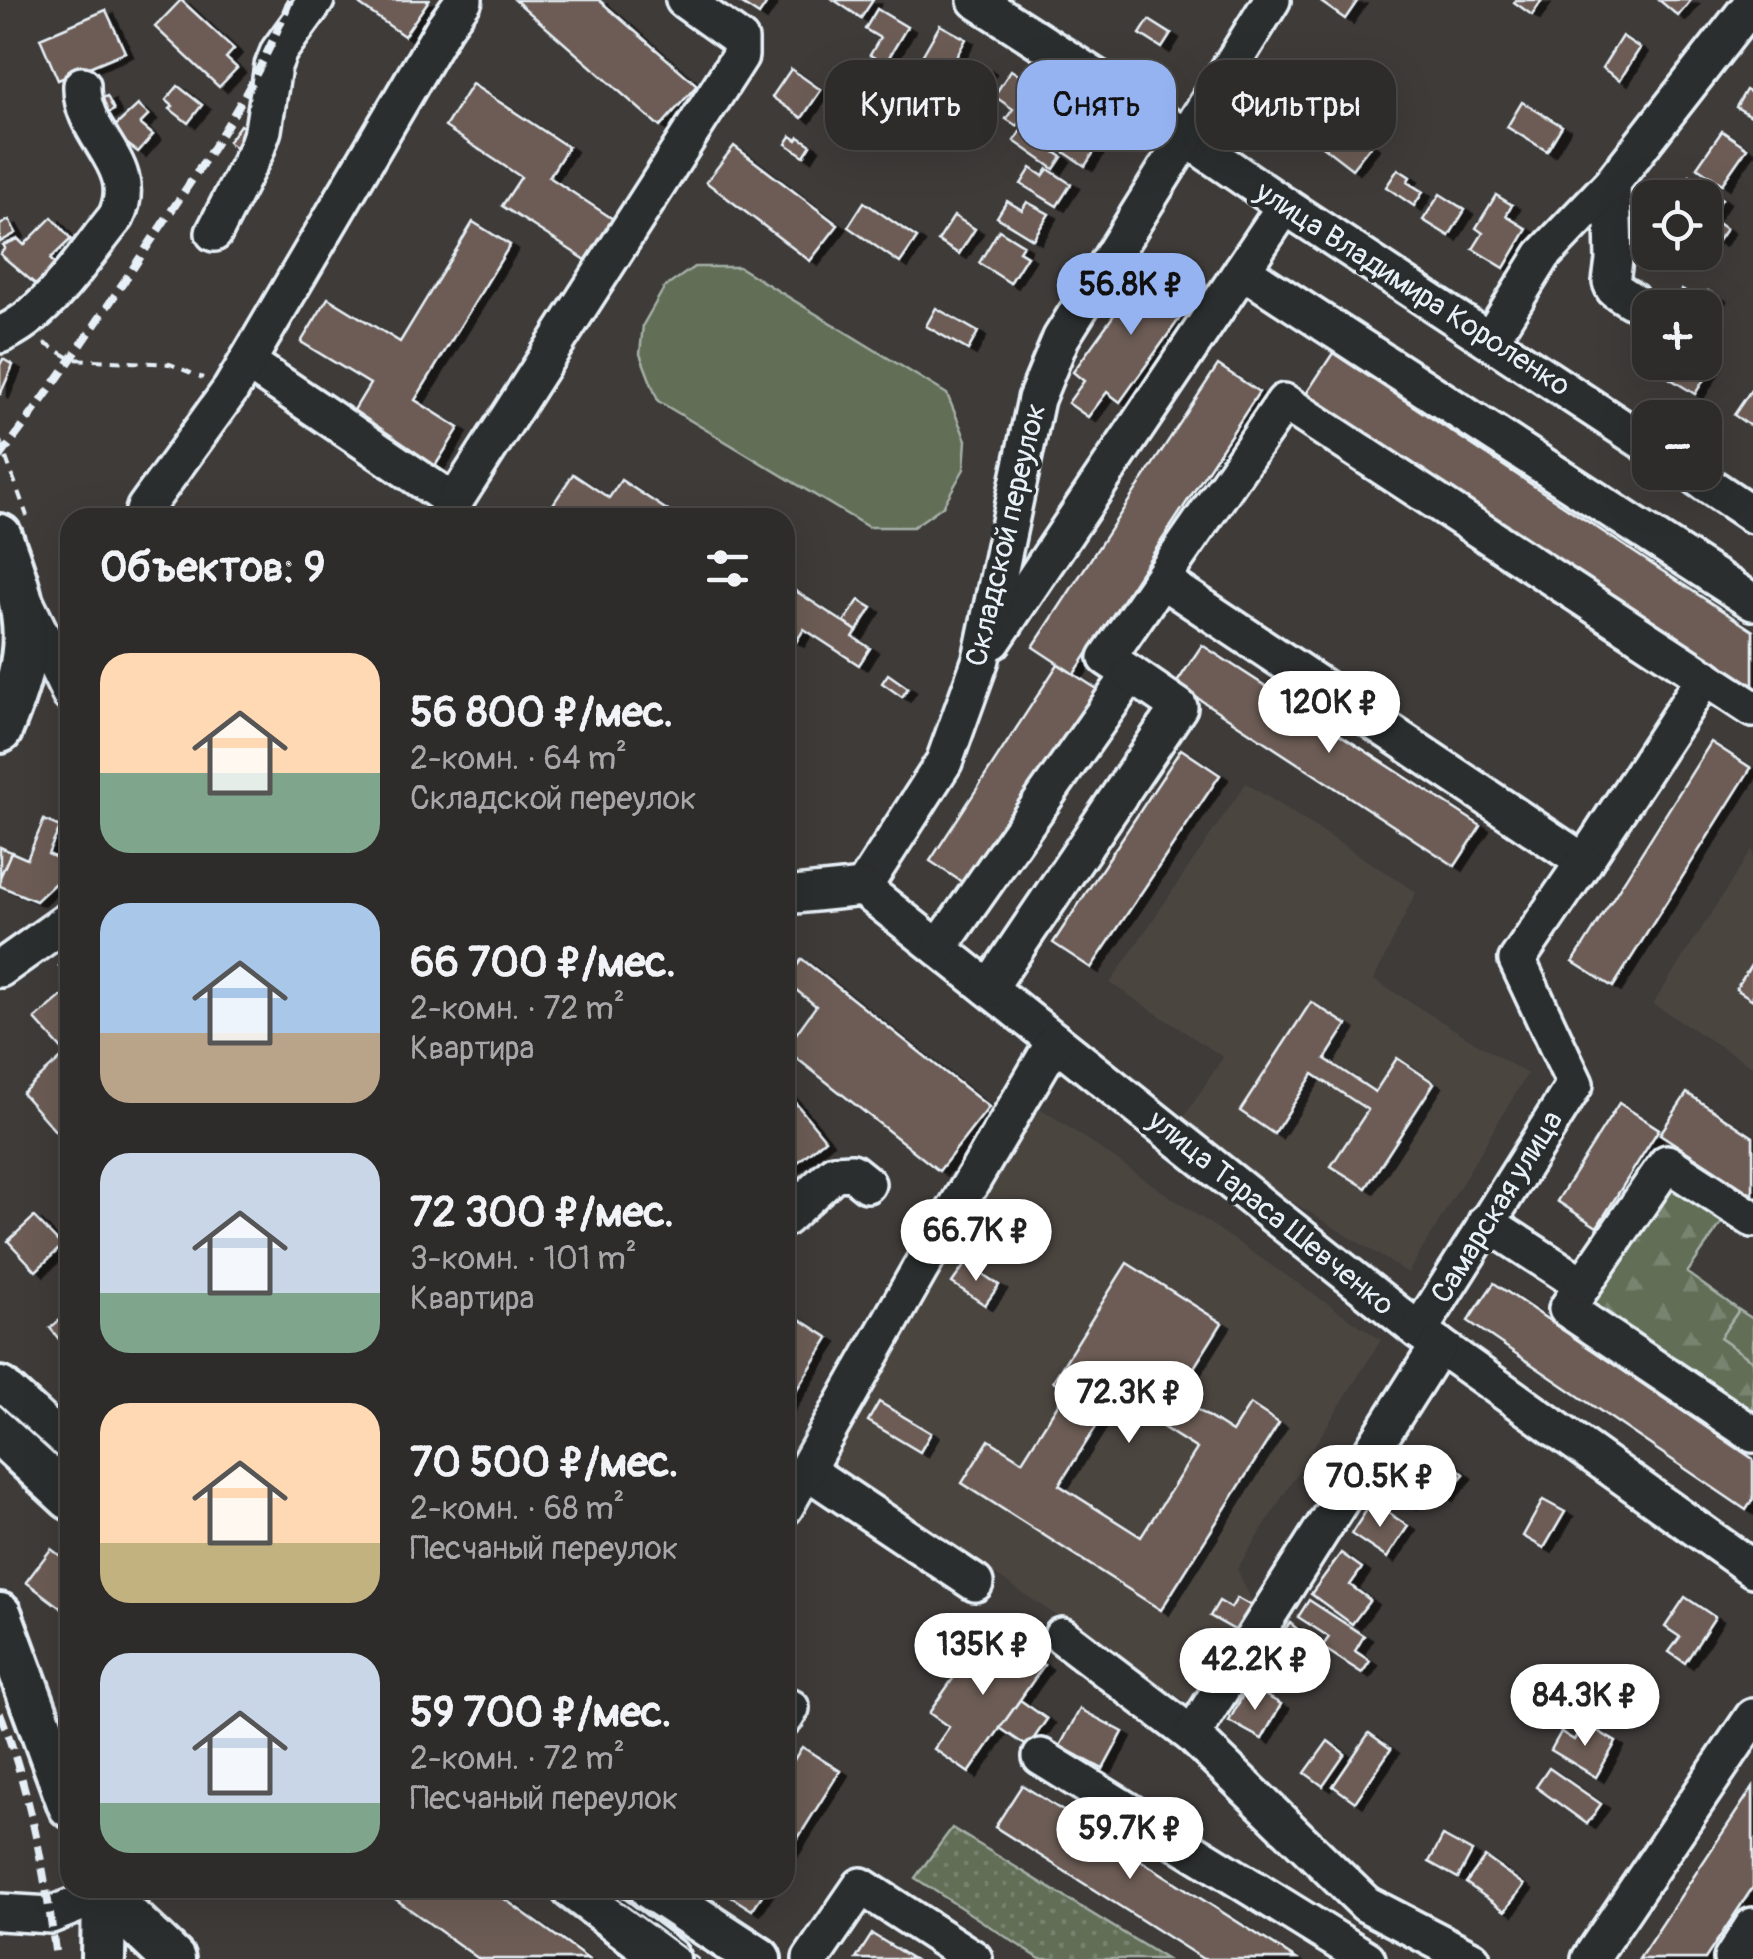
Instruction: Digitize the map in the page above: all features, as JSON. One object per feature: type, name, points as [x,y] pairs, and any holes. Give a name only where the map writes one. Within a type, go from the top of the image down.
[{"type":"main road","points":[[0,536],[21,594],[26,626],[24,660],[4,721]]},
{"type":"main road","points":[[0,1389],[60,1444]]},
{"type":"main road","points":[[0,1434],[60,1489]]},
{"type":"main road","points":[[0,1615],[60,1779]]},
{"type":"main road","points":[[103,1898],[103,1959]]},
{"type":"main road","points":[[110,1898],[172,1959]]},
{"type":"main road","points":[[587,1898],[668,1959]]},
{"type":"main road","points":[[675,1898],[759,1959]]},
{"type":"street","points":[[214,233],[256,150],[273,66],[316,0]]},
{"type":"street","points":[[145,508],[239,376],[444,27],[464,0]]},
{"type":"street","points":[[450,508],[740,56],[740,40],[684,0]]},
{"type":"street","name":"улица Владимира Короленко","points":[[976,0],[1632,434]]},
{"type":"street","name":"Складской переулок","points":[[864,888],[944,762],[981,659],[1036,399],[1046,368],[1272,0]]},
{"type":"street","points":[[1490,340],[1543,255],[1612,183],[1753,2]]},
{"type":"street","points":[[9,331],[55,292],[116,217],[124,197],[122,179],[84,107],[82,85]]},
{"type":"street","points":[[1612,183],[1611,282],[1631,300]]},
{"type":"street","points":[[981,659],[1285,206]]},
{"type":"street","points":[[1242,270],[1753,602]]},
{"type":"street","points":[[239,376],[446,508]]},
{"type":"street","points":[[988,988],[1179,707],[1107,658],[1284,402],[1753,708]]},
{"type":"street","points":[[1716,490],[1753,515]]},
{"type":"street","points":[[1162,580],[1584,862],[1705,677]]},
{"type":"street","points":[[21,594],[60,624]]},
{"type":"street","points":[[21,594],[60,654]]},
{"type":"street","points":[[4,721],[28,685],[60,659]]},
{"type":"street","points":[[939,948],[1130,674]]},
{"type":"street","name":"Самарская улица","points":[[1192,1735],[1429,1338],[1486,1222],[1575,1084],[1517,960],[1584,862]]},
{"type":"street","points":[[795,895],[864,888]]},
{"type":"street","name":"улица Тараса Шевченко","points":[[864,888],[1429,1338],[1753,1569]]},
{"type":"street","points":[[0,969],[60,926]]},
{"type":"street","points":[[795,1489],[1055,1041]]},
{"type":"street","points":[[1753,1219],[1667,1163],[1568,1309],[1753,1434]]},
{"type":"street","points":[[795,1209],[834,1173],[852,1172],[867,1184]]},
{"type":"street","points":[[1486,1222],[1583,1285]]},
{"type":"street","points":[[806,1470],[974,1584]]},
{"type":"street","points":[[1062,1636],[1192,1735],[1366,1904],[1420,1948],[1472,1959]]},
{"type":"street","points":[[1590,1959],[1753,1717]]},
{"type":"street","points":[[1041,1757],[1367,1959]]},
{"type":"street","points":[[811,1959],[861,1886],[974,1959]]},
{"type":"street","points":[[3,1902],[51,1915],[88,1898]]},
{"type":"street","points":[[1732,1959],[1753,1926]]},
{"type":"path","points":[[9,331],[72,358],[170,364],[239,376]]},
{"type":"shaded area","points":[[1246,783],[1416,892],[1374,980],[1527,1074],[1408,1273],[1176,1130],[1223,1057],[1110,983]]},
{"type":"shaded area","points":[[1753,848],[1753,1067],[1653,1004]]},
{"type":"shaded area","points":[[1037,1106],[1381,1340],[1237,1569],[1255,1608],[1193,1706],[824,1461]]},
{"type":"green space","points":[[694,267],[739,267],[947,394],[966,440],[964,469],[943,506],[913,527],[868,527],[658,401],[640,354],[643,325],[664,288]]},
{"type":"green space","points":[[1671,1176],[1727,1215],[1687,1273],[1739,1310],[1720,1338],[1753,1361],[1753,1419],[1584,1302]]},
{"type":"green space","points":[[1739,1310],[1753,1319],[1753,1361],[1720,1338]]},
{"type":"green space","points":[[952,1828],[1166,1959],[1040,1959],[915,1878]]},
{"type":"building","points":[[181,0],[234,49],[226,58],[237,68],[219,87],[155,27]]},
{"type":"building","points":[[364,0],[429,0],[404,36],[360,5]]},
{"type":"building","points":[[515,0],[599,0],[697,85],[660,127]]},
{"type":"building","points":[[736,0],[769,0],[759,15]]},
{"type":"building","points":[[834,0],[873,0],[861,18]]},
{"type":"building","points":[[1322,0],[1358,0],[1345,19]]},
{"type":"building","points":[[1515,0],[1542,0],[1532,15]]},
{"type":"building","points":[[1659,0],[1691,0],[1678,16]]},
{"type":"building","points":[[877,9],[907,27],[887,60],[870,55],[880,38],[865,29]]},
{"type":"building","points":[[106,10],[125,52],[58,80],[40,38]]},
{"type":"building","points":[[1149,20],[1171,34],[1162,48],[1140,34]]},
{"type":"building","points":[[940,25],[966,39],[954,60],[921,58]]},
{"type":"building","points":[[1622,36],[1640,48],[1620,80],[1602,68]]},
{"type":"building","points":[[791,69],[821,90],[802,118],[772,97]]},
{"type":"building","points":[[1011,70],[1017,74],[1017,126],[1006,119],[1013,109],[997,98]]},
{"type":"building","points":[[472,84],[568,147],[549,177],[613,219],[586,260],[502,206],[521,177],[445,127]]},
{"type":"building","points":[[178,86],[202,105],[188,123],[170,109],[173,106],[166,100]]},
{"type":"building","points":[[1746,90],[1753,94],[1753,117],[1736,107]]},
{"type":"building","points":[[107,96],[114,110],[96,119],[89,105]]},
{"type":"building","points":[[1522,102],[1562,126],[1547,151],[1507,127]]},
{"type":"building","points":[[138,105],[149,115],[140,124],[153,135],[138,152],[110,131]]},
{"type":"building","points":[[240,125],[253,134],[241,152],[228,142]]},
{"type":"building","points":[[1722,131],[1747,148],[1722,184],[1722,180],[1697,167]]},
{"type":"building","points":[[791,136],[811,145],[804,156],[786,144]]},
{"type":"building","points":[[734,146],[838,225],[810,261],[706,182]]},
{"type":"building","points":[[1027,150],[1052,150],[1062,157],[1054,169]]},
{"type":"building","points":[[1065,150],[1095,150],[1085,166]]},
{"type":"building","points":[[1327,150],[1367,150],[1352,169]]},
{"type":"building","points":[[1031,168],[1043,176],[1048,169],[1071,184],[1057,206],[1021,184]]},
{"type":"building","points":[[1398,169],[1410,177],[1407,182],[1423,192],[1414,206],[1386,187]]},
{"type":"building","points":[[1440,194],[1465,210],[1449,236],[1423,220]]},
{"type":"building","points":[[1496,195],[1512,205],[1506,216],[1527,229],[1504,268],[1473,249],[1483,233],[1476,228]]},
{"type":"building","points":[[1007,201],[1022,210],[1027,202],[1049,214],[1033,239],[997,217]]},
{"type":"building","points":[[864,202],[917,238],[900,263],[848,227]]},
{"type":"building","points":[[954,216],[975,229],[959,254],[938,241]]},
{"type":"building","points":[[52,217],[71,239],[50,259],[58,267],[41,289],[0,254],[3,245],[18,239],[24,245]]},
{"type":"building","points":[[9,220],[16,233],[0,242],[0,225]]},
{"type":"building","points":[[473,222],[510,245],[415,400],[459,428],[435,466],[351,415],[370,384],[301,342],[328,298],[400,342]]},
{"type":"building","points":[[999,230],[1023,245],[1019,251],[1027,256],[1010,283],[979,263]]},
{"type":"building","points":[[1152,262],[1197,294],[1120,402],[1107,392],[1088,417],[1068,403],[1084,381],[1073,372]]},
{"type":"building","points":[[936,308],[978,332],[968,350],[926,326]]},
{"type":"building","points":[[1333,353],[1753,631],[1753,690],[1306,394]]},
{"type":"building","points":[[3,359],[13,365],[0,395],[0,365]]},
{"type":"building","points":[[1218,365],[1259,392],[1074,674],[1033,647]]},
{"type":"building","points":[[1672,380],[1704,380],[1695,394]]},
{"type":"building","points":[[1753,387],[1753,428],[1734,415]]},
{"type":"building","points":[[573,474],[609,498],[621,480],[664,508],[551,508]]},
{"type":"building","points":[[795,591],[857,631],[853,637],[870,648],[859,665],[804,629],[796,642]]},
{"type":"building","points":[[859,600],[872,608],[857,631],[844,622]]},
{"type":"building","points":[[1202,645],[1481,826],[1455,866],[1176,684]]},
{"type":"building","points":[[1058,664],[1097,689],[968,886],[930,861]]},
{"type":"building","points":[[888,674],[908,688],[902,697],[882,683]]},
{"type":"building","points":[[1711,742],[1751,768],[1613,987],[1573,962]]},
{"type":"building","points":[[1181,749],[1220,775],[1091,968],[1053,943]]},
{"type":"building","points":[[44,820],[60,827],[48,854],[60,859],[60,878],[36,901],[0,886],[11,852],[27,859]]},
{"type":"building","points":[[0,847],[11,852],[0,877]]},
{"type":"building","points":[[802,959],[989,1107],[939,1171],[795,1057],[795,1035],[816,1006],[795,989],[795,968]]},
{"type":"building","points":[[1753,962],[1753,1000],[1736,989]]},
{"type":"building","points":[[60,998],[60,1047],[35,1019]]},
{"type":"building","points":[[1311,1002],[1347,1025],[1325,1059],[1375,1092],[1397,1058],[1434,1083],[1366,1188],[1331,1166],[1368,1110],[1313,1074],[1274,1134],[1240,1111]]},
{"type":"building","points":[[60,1059],[60,1137],[22,1093]]},
{"type":"building","points":[[1687,1093],[1753,1137],[1753,1195],[1660,1134]]},
{"type":"building","points":[[795,1102],[825,1139],[795,1164]]},
{"type":"building","points":[[1619,1103],[1659,1129],[1597,1227],[1557,1201]]},
{"type":"building","points":[[34,1217],[60,1248],[36,1271],[8,1241]]},
{"type":"building","points":[[966,1263],[999,1285],[985,1305],[952,1283]]},
{"type":"building","points":[[1127,1263],[1222,1323],[1176,1396],[1232,1432],[1250,1404],[1279,1423],[1161,1610],[962,1483],[989,1440],[1022,1461],[1067,1390],[1053,1381]],"holes":[[[1115,1397],[1197,1449],[1141,1537],[1059,1485]]]},
{"type":"building","points":[[1494,1283],[1753,1459],[1753,1499],[1746,1510],[1468,1321]]},
{"type":"building","points":[[795,1316],[829,1338],[795,1392]]},
{"type":"building","points":[[60,1320],[60,1340],[50,1328]]},
{"type":"building","points":[[879,1402],[931,1433],[920,1452],[868,1421]]},
{"type":"building","points":[[1439,1452],[1464,1474],[1445,1496],[1420,1474]]},
{"type":"building","points":[[1397,1466],[1422,1480],[1409,1504],[1384,1490]]},
{"type":"building","points":[[1543,1500],[1565,1512],[1544,1548],[1523,1536]]},
{"type":"building","points":[[1372,1502],[1408,1526],[1387,1558],[1351,1534]]},
{"type":"building","points":[[51,1549],[60,1556],[60,1608],[26,1582]]},
{"type":"building","points":[[1341,1553],[1362,1568],[1350,1585],[1370,1600],[1352,1624],[1311,1594]]},
{"type":"building","points":[[1685,1597],[1715,1617],[1685,1663],[1669,1652],[1680,1637],[1665,1627]]},
{"type":"building","points":[[1237,1598],[1255,1608],[1240,1633],[1210,1616],[1219,1601],[1231,1608]]},
{"type":"building","points":[[1309,1600],[1364,1636],[1355,1651],[1370,1661],[1362,1673],[1322,1647],[1329,1637],[1298,1617]]},
{"type":"building","points":[[1290,1623],[1319,1647],[1294,1678],[1265,1654]]},
{"type":"building","points":[[989,1627],[1044,1665],[969,1773],[934,1749],[949,1727],[929,1713]]},
{"type":"building","points":[[1248,1686],[1281,1704],[1262,1739],[1229,1721]]},
{"type":"building","points":[[1020,1700],[1047,1719],[1028,1747],[1000,1728]]},
{"type":"building","points":[[1080,1709],[1123,1732],[1103,1769],[1060,1746]]},
{"type":"building","points":[[1584,1723],[1616,1742],[1596,1777],[1551,1750],[1561,1732],[1574,1740]]},
{"type":"building","points":[[1369,1733],[1391,1749],[1355,1802],[1333,1786]]},
{"type":"building","points":[[1328,1741],[1345,1754],[1323,1786],[1305,1773]]},
{"type":"building","points":[[802,1747],[840,1771],[795,1843],[795,1758]]},
{"type":"building","points":[[1549,1768],[1601,1804],[1587,1824],[1536,1787]]},
{"type":"building","points":[[1022,1785],[1296,1959],[1203,1959],[995,1827]]},
{"type":"building","points":[[1753,1787],[1753,1887],[1705,1959],[1639,1959]]},
{"type":"building","points":[[1443,1836],[1472,1852],[1458,1878],[1429,1862]]},
{"type":"building","points":[[1485,1857],[1524,1885],[1505,1911],[1466,1883]]},
{"type":"building","points":[[394,1898],[503,1898],[588,1959],[479,1959]]},
{"type":"building","points":[[733,1898],[760,1898],[752,1910]]},
{"type":"building","points":[[872,1934],[913,1959],[856,1959]]},
{"type":"tram line","points":[[0,1405],[60,1460]]},
{"type":"tram line","points":[[616,1898],[698,1959]]},
{"type":"railway","points":[[0,457],[210,152],[261,64],[290,0]]},
{"type":"railway","points":[[0,1713],[36,1834],[56,1959]]}]
